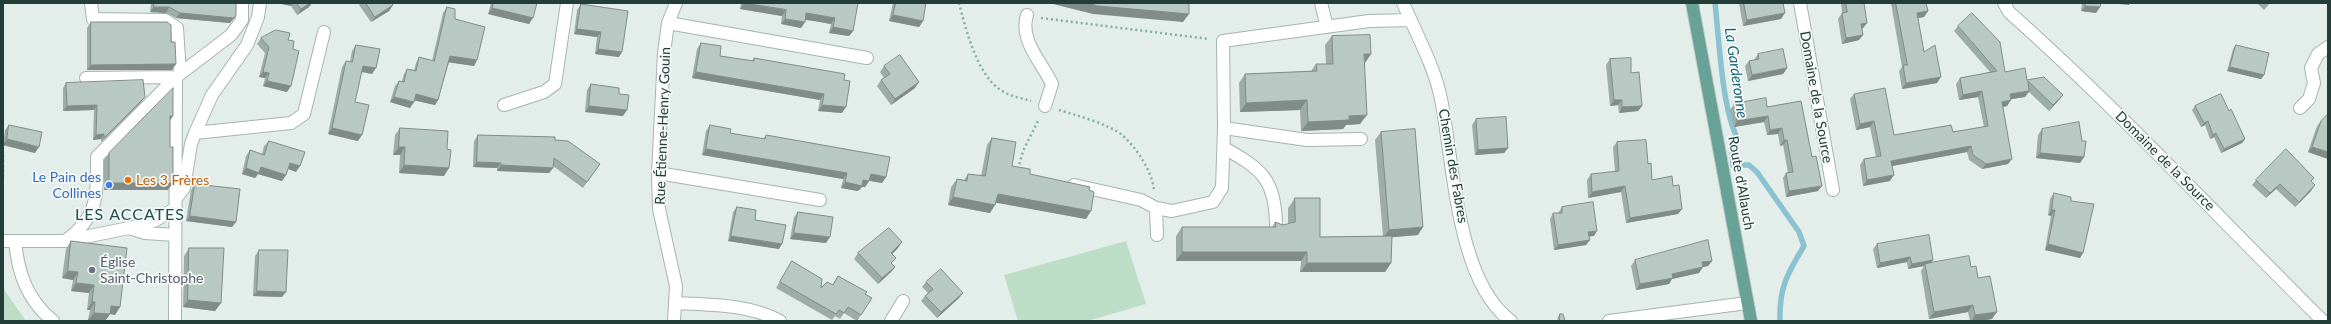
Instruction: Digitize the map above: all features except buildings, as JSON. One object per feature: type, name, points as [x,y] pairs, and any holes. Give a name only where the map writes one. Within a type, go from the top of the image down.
[{"type":"main road","name":"Route d'Allauch","points":[[1692,3],[1751,321]]},
{"type":"street","points":[[91,3],[93,19],[165,20],[177,28],[178,75],[175,321]]},
{"type":"street","points":[[65,240],[77,232],[93,208],[97,195],[97,157],[178,75],[231,35],[242,20],[242,3]]},
{"type":"street","points":[[53,321],[35,303],[25,287],[9,240],[65,240],[129,228],[154,221],[176,203],[184,188],[191,144],[195,133],[212,95],[247,45],[258,16],[260,3]]},
{"type":"street","points":[[504,105],[544,92],[555,84],[567,3]]},
{"type":"street","name":"Rue Étienne-Henry Gouin","points":[[674,321],[676,286],[659,209],[658,173],[664,53],[668,23],[676,3]]},
{"type":"street","points":[[1321,3],[1327,27]]},
{"type":"street","name":"Chemin des Fabres","points":[[1403,3],[1441,98],[1452,174],[1474,267],[1498,311],[1511,321]]},
{"type":"street","name":"Domaine de la Source","points":[[1800,3],[1833,190]]},
{"type":"street","name":"Domaine de la Source","points":[[2004,3],[2009,12],[2066,63],[2132,127],[2323,321]]},
{"type":"street","points":[[1027,15],[1024,25],[1027,41],[1042,64],[1052,84],[1045,106]]},
{"type":"street","points":[[1063,182],[1141,200],[1156,208],[1172,211],[1213,202],[1222,188],[1224,148],[1223,41],[1369,21],[1410,20]]},
{"type":"street","points":[[668,23],[867,58]]},
{"type":"street","points":[[195,133],[291,123],[304,114],[324,32]]},
{"type":"street","points":[[2300,108],[2309,99],[2314,83],[2311,68],[2318,54],[2328,47]]},
{"type":"street","points":[[86,78],[178,75]]},
{"type":"street","points":[[1224,128],[1307,140],[1361,139]]},
{"type":"street","points":[[1224,148],[1246,160],[1261,172],[1268,183],[1276,207],[1276,227]]},
{"type":"street","points":[[658,173],[820,200]]},
{"type":"street","points":[[1156,208],[1157,235]]},
{"type":"street","points":[[129,228],[145,233],[175,235]]},
{"type":"street","points":[[891,321],[903,301]]},
{"type":"street","points":[[676,303],[727,305],[754,311],[780,321]]},
{"type":"street","points":[[1608,321],[1747,303]]},
{"type":"path","points":[[1052,20],[1223,41]]},
{"type":"path","points":[[1025,172],[1018,169],[1023,151],[1045,106]]},
{"type":"path","points":[[3,155],[3,177]]},
{"type":"green space","points":[[1126,241],[1146,304],[1087,321],[1018,321],[1004,275]]},
{"type":"green space","points":[[3,283],[5,291],[26,321],[3,321]]},
{"type":"waterway","name":"La Garderonne","points":[[1715,3],[1728,111],[1738,139],[1732,153],[1733,165],[1749,165],[1757,172],[1799,232],[1804,246],[1785,282],[1781,299],[1780,321]]},
{"type":"place","name":"Les 3 Frères","points":[[128,180]]},
{"type":"place","name":"Le Pain des Collines","points":[[109,185]]},
{"type":"place","name":"Église Saint-Christophe","points":[[92,270]]},
{"type":"district","name":"LES ACCATES","points":[[130,215]]}]
